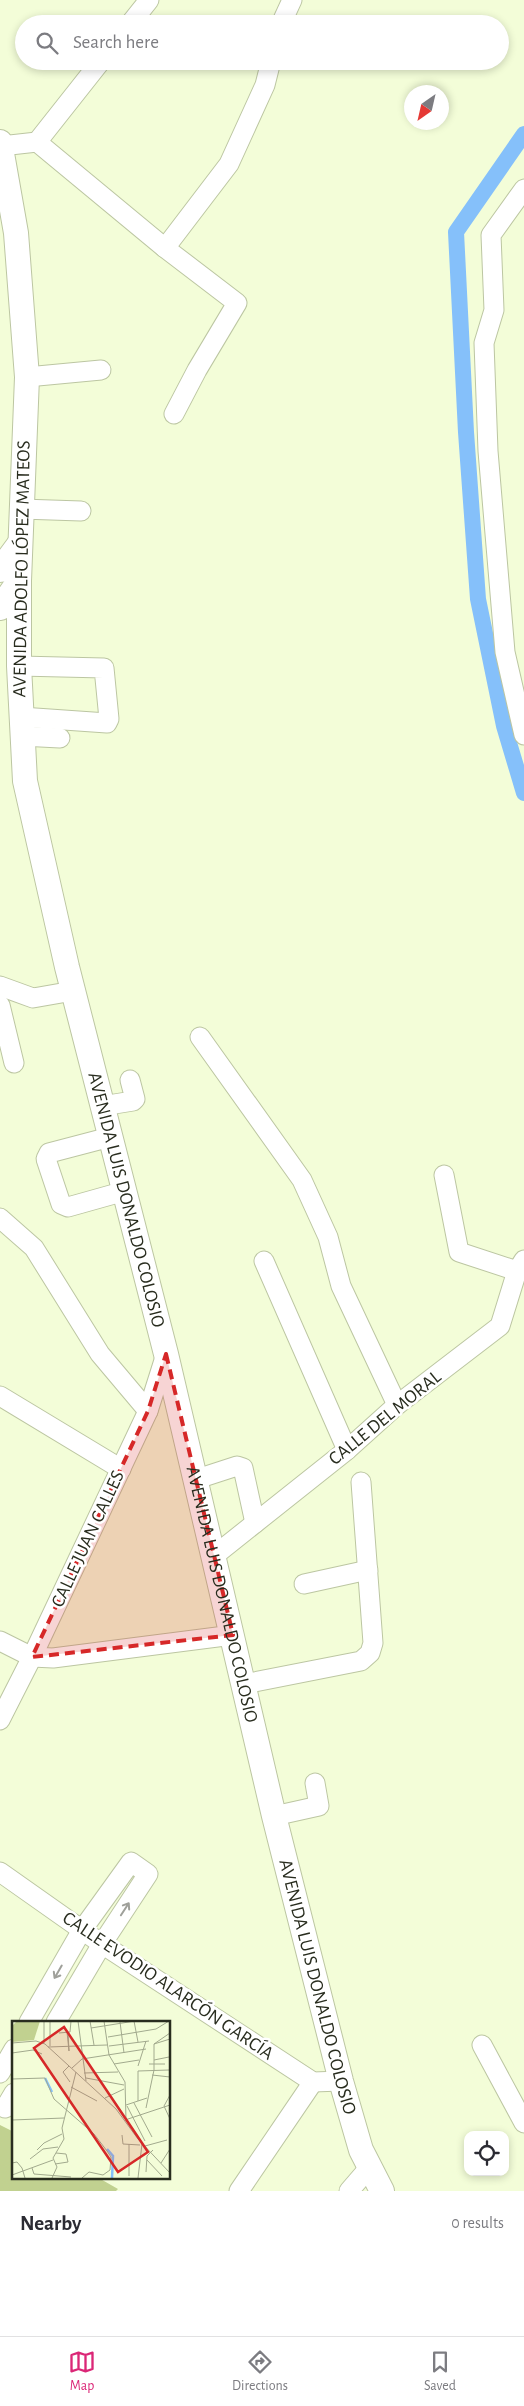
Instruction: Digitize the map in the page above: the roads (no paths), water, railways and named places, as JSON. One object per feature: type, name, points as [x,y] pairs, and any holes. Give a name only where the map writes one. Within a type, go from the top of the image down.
[{"type":"main road","name":"AVENIDA ADOLFO LÓPEZ MATEOS","points":[[1,153],[16,233],[27,377],[20,543],[6,574],[19,666],[25,781],[73,991]]},
{"type":"main road","points":[[0,608],[6,574]]},
{"type":"main road","name":"AVENIDA LUIS DONALDO COLOSIO","points":[[73,991],[197,1479],[274,1816],[341,2082],[368,2169],[382,2191]]},
{"type":"street","points":[[137,15],[149,0]]},
{"type":"street","points":[[285,15],[292,0]]},
{"type":"street","points":[[1,153],[37,142],[94,70]]},
{"type":"street","points":[[165,248],[229,164],[265,85],[269,70]]},
{"type":"street","points":[[37,142],[165,248],[237,303],[197,370],[174,414]]},
{"type":"street","points":[[524,189],[491,235],[494,310],[484,343],[488,451],[505,652],[524,735]]},
{"type":"street","points":[[27,377],[101,370]]},
{"type":"street","points":[[21,509],[81,511]]},
{"type":"street","points":[[19,666],[104,668],[109,719],[107,723],[21,727]]},
{"type":"street","points":[[21,727],[60,738]]},
{"type":"street","points":[[0,986],[33,998],[73,991]]},
{"type":"street","points":[[0,1005],[14,1063]]},
{"type":"street","points":[[200,1037],[302,1180],[328,1238],[341,1286],[392,1409]]},
{"type":"street","points":[[102,1106],[133,1101],[135,1099],[130,1080]]},
{"type":"street","points":[[110,1136],[49,1153],[46,1159],[61,1204],[64,1206],[125,1191]]},
{"type":"street","points":[[444,1176],[459,1252],[520,1266]]},
{"type":"street","points":[[0,1218],[34,1248],[100,1354],[148,1411]]},
{"type":"street","points":[[264,1261],[351,1446]]},
{"type":"street","name":"CALLE DEL MORAL","points":[[215,1555],[351,1446],[392,1409],[500,1326],[503,1311],[520,1266]]},
{"type":"street","name":"CALLE JUAN CALLES","points":[[0,1720],[32,1657],[148,1411],[166,1354]]},
{"type":"street","points":[[0,1396],[120,1469]]},
{"type":"street","points":[[197,1479],[237,1466],[243,1468],[255,1523]]},
{"type":"street","points":[[244,1684],[361,1661],[370,1653],[373,1643],[361,1482]]},
{"type":"street","points":[[304,1584],[368,1570]]},
{"type":"street","points":[[0,1642],[32,1657],[53,1658],[232,1636]]},
{"type":"street","points":[[274,1816],[319,1806],[314,1783]]},
{"type":"street","points":[[30,2021],[82,1930],[131,1862],[148,1874],[102,1944],[57,2021]]},
{"type":"street","name":"CALLE EVODIO ALARCÓN GARCÍA","points":[[0,1872],[102,1944],[313,2082]]},
{"type":"street","points":[[482,2045],[524,2123]]},
{"type":"street","points":[[239,2191],[313,2082],[341,2082]]},
{"type":"street","points":[[349,2191],[368,2169]]},
{"type":"waterway","points":[[524,134],[456,232],[466,432],[478,599],[504,726],[524,793]]}]
